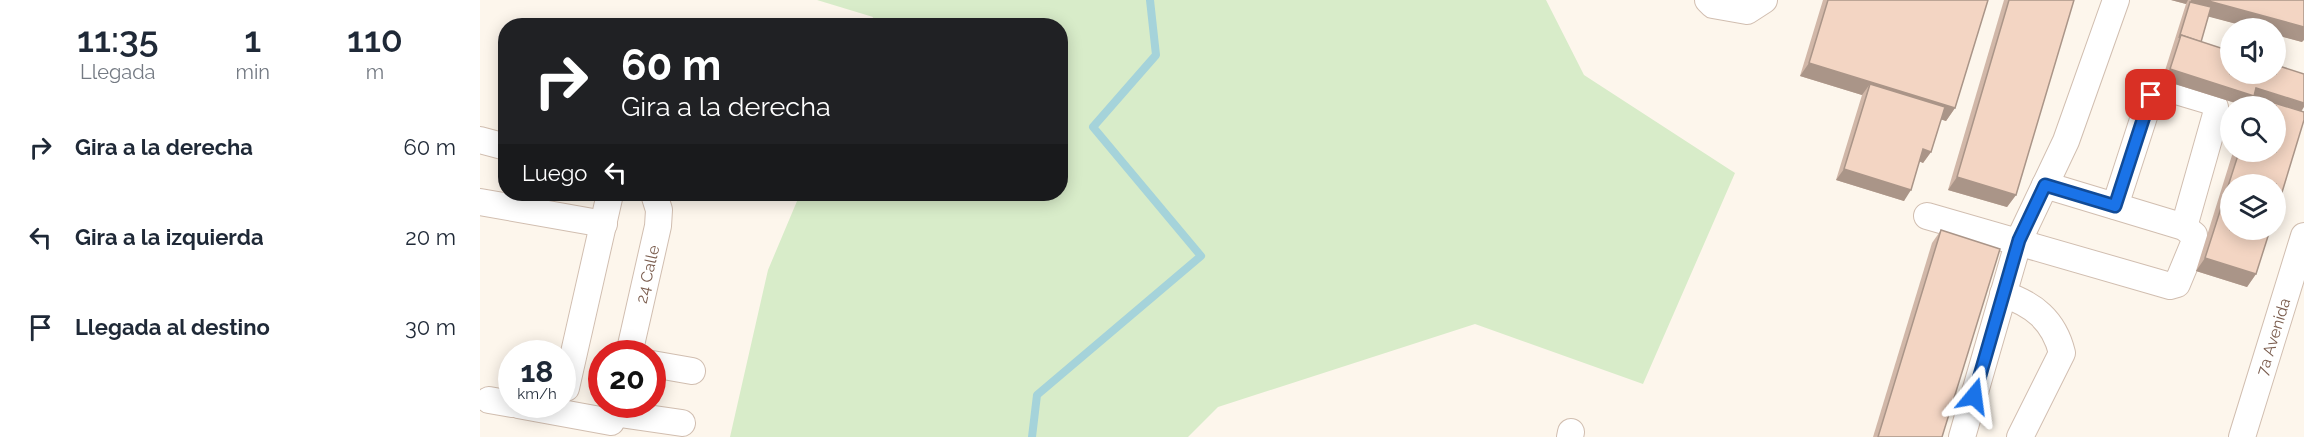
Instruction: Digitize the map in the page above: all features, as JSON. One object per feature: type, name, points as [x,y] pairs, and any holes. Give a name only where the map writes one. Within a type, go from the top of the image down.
[{"type":"street","points":[[1708,0],[1713,5],[1747,11],[1764,0]]},
{"type":"street","points":[[1962,437],[2019,240],[2066,141],[2116,0]]},
{"type":"street","points":[[2115,206],[2151,95],[2156,88],[2163,87],[2210,101],[2215,107],[2216,114],[2184,227]]},
{"type":"street","points":[[480,140],[498,145]]},
{"type":"street","points":[[1927,216],[2019,240],[2170,286],[2177,284],[2194,243],[2194,235],[2184,227],[2045,185]]},
{"type":"street","points":[[576,344],[608,201]]},
{"type":"street","name":"24 Calle","points":[[632,340],[658,226],[659,210],[656,201]]},
{"type":"street","points":[[480,202],[603,224]]},
{"type":"street","name":"7a Avenida","points":[[2242,437],[2304,236]]},
{"type":"street","points":[[2003,294],[2020,299],[2048,319],[2062,353],[2020,437]]},
{"type":"street","points":[[666,366],[692,371]]},
{"type":"street","points":[[576,414],[612,419],[682,423]]},
{"type":"green space","points":[[817,0],[1546,0],[1584,75],[1735,173],[1643,384],[1475,324],[1218,407],[1188,437],[730,437],[768,270],[797,201],[1068,201],[1068,18],[873,17]]},
{"type":"building","points":[[1828,0],[1988,0],[1955,108],[1809,63]]},
{"type":"building","points":[[2009,0],[2074,0],[2016,195],[1957,177]]},
{"type":"building","points":[[2205,0],[2304,0],[2304,27],[2286,22],[2286,18],[2271,18]]},
{"type":"building","points":[[2190,2],[2211,7],[2201,42],[2181,35],[2179,38]]},
{"type":"building","points":[[2181,35],[2220,48],[2220,84],[2286,84],[2286,68],[2304,74],[2304,103],[2256,88],[2254,96],[2170,69]]},
{"type":"building","points":[[1870,84],[1945,107],[1931,152],[1923,149],[1911,190],[1844,169]]},
{"type":"building","points":[[2286,106],[2304,112],[2304,120],[2286,179],[2286,174],[2232,174],[2236,162],[2286,162]]},
{"type":"building","points":[[2220,211],[2220,240],[2267,240],[2256,274],[2205,258]]},
{"type":"building","points":[[1941,230],[2000,249],[1942,437],[1878,437]]},
{"type":"waterway","points":[[1032,437],[1037,395],[1201,256],[1093,127],[1156,55],[1150,0]]},
{"type":"route","points":[[1974,396],[2019,240],[2045,185],[2115,206],[2151,95]]}]
